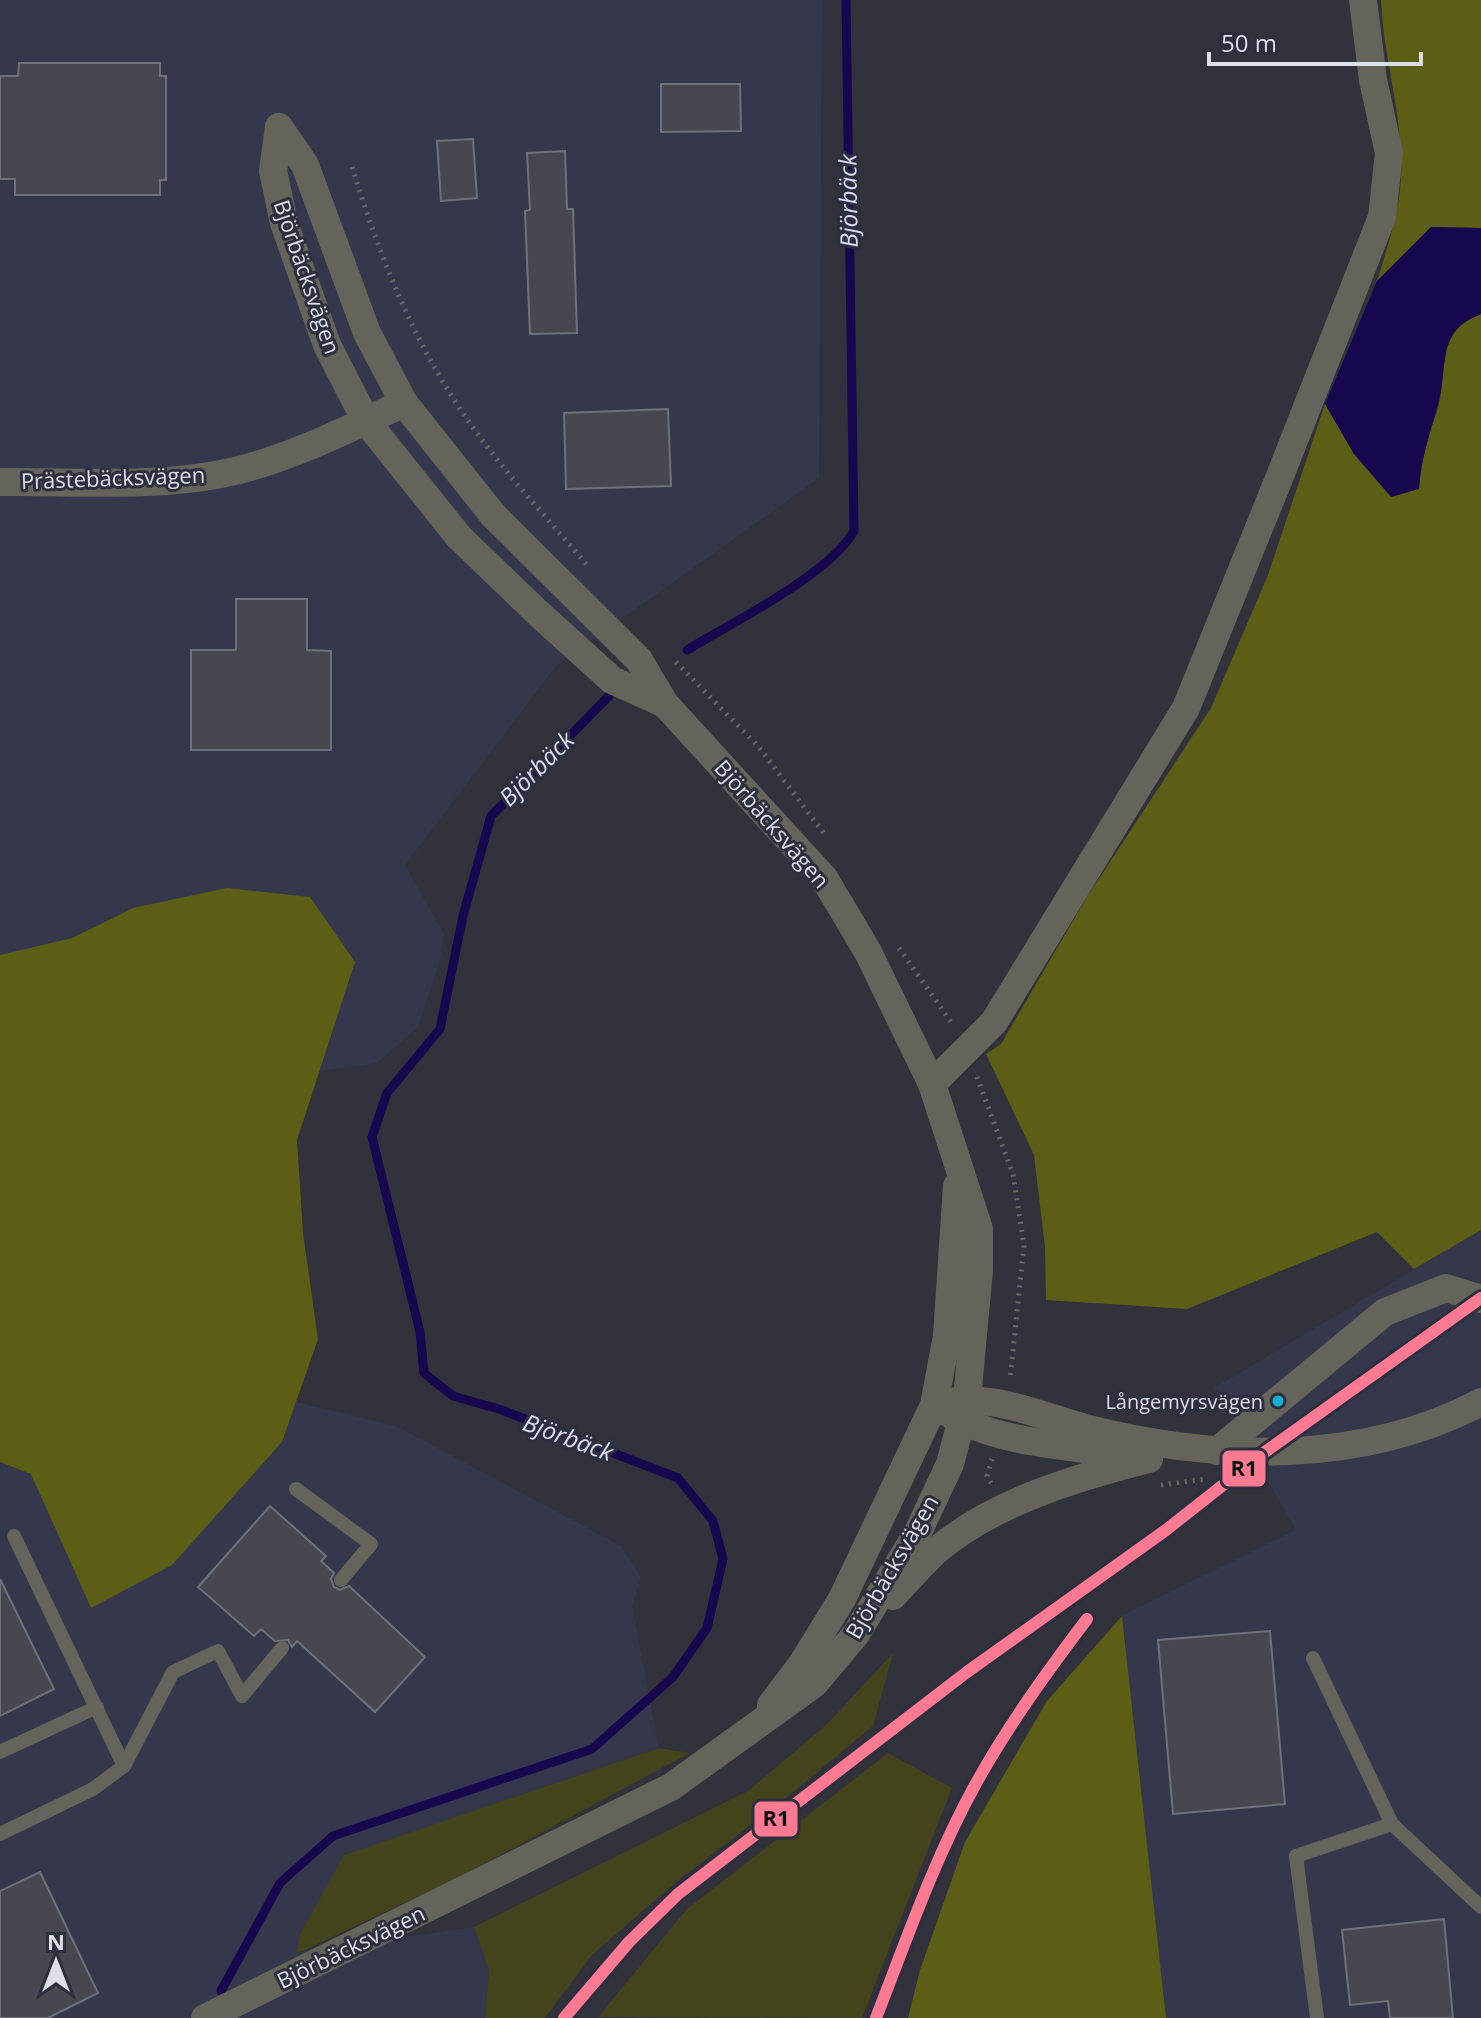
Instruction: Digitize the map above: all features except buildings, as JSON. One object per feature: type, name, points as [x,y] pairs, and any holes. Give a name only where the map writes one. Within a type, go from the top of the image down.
[{"type":"street","points":[[932,1084],[994,1022],[1186,708],[1278,481],[1382,217],[1389,153],[1373,80],[1363,0]]},
{"type":"street","name":"Björbäcksvägen","points":[[205,2018],[671,1787],[814,1684],[856,1634],[918,1532],[950,1464],[964,1411],[979,1270],[979,1229],[958,1174],[932,1084],[868,952],[824,878],[665,704],[639,660],[493,515],[404,403],[367,333],[305,165],[279,127],[273,171],[284,223],[327,345],[366,421],[459,537],[538,613],[612,680],[665,704]]},
{"type":"street","name":"Prästebäcksvägen","points":[[0,482],[145,481],[221,474],[278,457],[404,403]]},
{"type":"street","name":"Björbäcksvägen","points":[[748,1734],[802,1664],[842,1599],[934,1405],[947,1336],[958,1174]]},
{"type":"street","points":[[934,1405],[964,1411],[1006,1404],[1091,1429],[1206,1450],[1385,1312],[1446,1288],[1481,1299]]},
{"type":"street","points":[[856,1634],[937,1550],[1005,1508],[1070,1479],[1149,1459],[1206,1450],[1313,1451],[1395,1433],[1460,1414],[1481,1402]]},
{"type":"street","points":[[964,1411],[999,1433],[1149,1459]]},
{"type":"lane","points":[[296,1489],[371,1544],[341,1580]]},
{"type":"lane","points":[[14,1536],[124,1766]]},
{"type":"lane","points":[[0,1834],[93,1789],[124,1766],[173,1672],[218,1651],[242,1696],[282,1648]]},
{"type":"lane","points":[[1313,1658],[1392,1824],[1481,1907]]},
{"type":"lane","points":[[0,1752],[97,1707]]},
{"type":"lane","points":[[1317,2018],[1296,1856],[1392,1824]]},
{"type":"shaded area","points":[[0,0],[822,0],[819,478],[556,666],[405,865],[444,934],[439,964],[418,1027],[377,1063],[320,1071],[355,962],[133,908],[72,938],[0,955]]},
{"type":"shaded area","points":[[1381,0],[1481,0],[1481,228],[1431,227],[1377,281],[1395,218],[1401,170],[1400,135]]},
{"type":"shaded area","points":[[1431,227],[1481,228],[1481,314],[1456,330],[1446,351],[1441,390],[1419,489],[1391,497],[1354,454],[1325,404],[1377,281]]},
{"type":"shaded area","points":[[1481,314],[1481,1230],[1414,1269],[1377,1232],[1187,1309],[1046,1300],[1045,1247],[1034,1155],[986,1054],[1001,1044],[1087,897],[1211,708],[1268,575],[1325,404],[1354,454],[1421,455],[1438,407],[1451,338],[1467,321]]},
{"type":"shaded area","points":[[227,888],[310,897],[355,962],[297,1140],[303,1233],[318,1339],[282,1442],[172,1565],[91,1608],[31,1474],[0,1462],[0,955],[72,938],[133,908]]},
{"type":"shaded area","points":[[1481,1230],[1481,2018],[1166,2018],[1122,1616],[1296,1530],[1214,1388]]},
{"type":"shaded area","points":[[296,1402],[396,1426],[621,1546],[641,1577],[632,1606],[659,1748],[345,1855],[300,1934],[297,1953],[474,1927],[489,1970],[485,2018],[0,2018],[0,1462],[31,1474],[91,1608],[282,1443]]},
{"type":"shaded area","points":[[1122,1616],[1166,2018],[908,2018],[920,1970],[965,1842],[1047,1701]]},
{"type":"shaded area","points":[[893,1653],[873,1726],[675,1883],[592,1955],[545,2018],[485,2018],[489,1970],[474,1927],[748,1791],[827,1724]]},
{"type":"shaded area","points":[[659,1748],[690,1753],[457,1878],[296,1954],[300,1934],[344,1855]]},
{"type":"shaded area","points":[[888,1753],[952,1788],[862,2018],[598,2017],[687,1909]]},
{"type":"waterway","name":"Björbäck","points":[[687,650],[802,581],[842,548],[854,531],[846,0]]},
{"type":"waterway","name":"Björbäck","points":[[221,1991],[280,1883],[333,1836],[592,1749],[673,1677],[707,1628],[723,1559],[713,1521],[678,1478],[502,1410],[453,1396],[424,1373],[420,1332],[372,1137],[387,1093],[440,1029],[463,916],[491,816],[609,696]]},
{"type":"transit line","name":"R1","points":[[564,2018],[629,1942],[678,1894],[967,1672],[1166,1530],[1265,1452],[1481,1298]]},
{"type":"transit line","name":"R1","points":[[876,2018],[933,1872],[974,1787],[1028,1701],[1087,1619]]},
{"type":"place","name":"Långemyrsvägen","points":[[1278,1401]]}]
